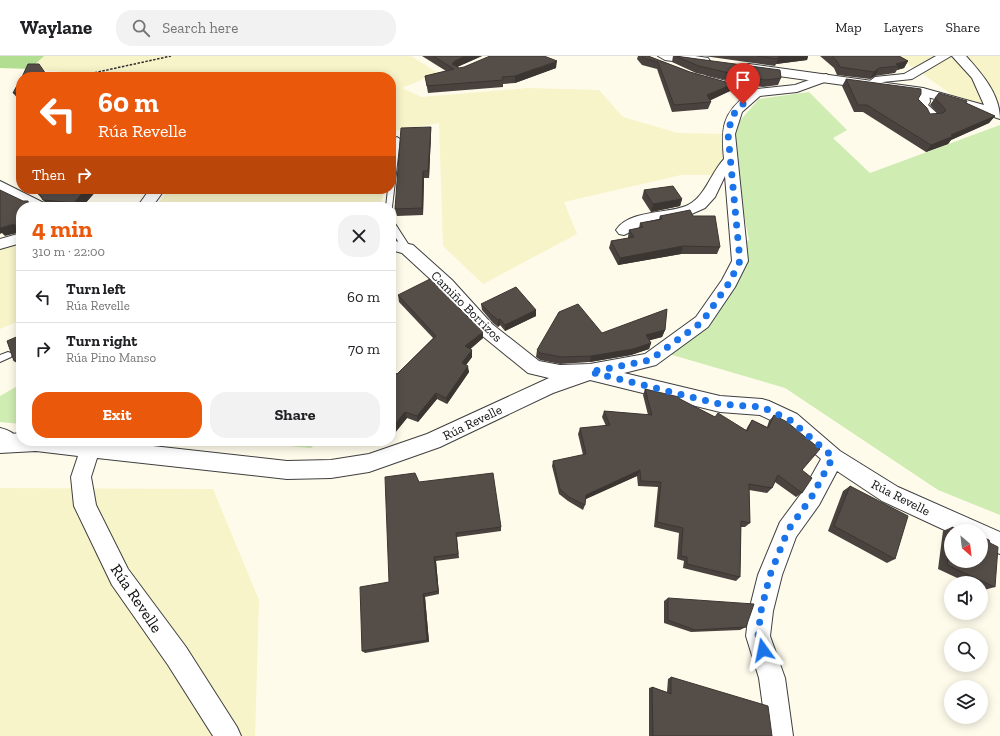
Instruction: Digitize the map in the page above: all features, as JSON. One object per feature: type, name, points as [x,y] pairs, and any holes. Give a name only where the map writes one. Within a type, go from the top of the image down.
[{"type":"street","points":[[872,84],[875,81],[883,79],[904,78],[911,76],[916,71],[945,56]]},
{"type":"street","points":[[959,56],[978,77],[998,114]]},
{"type":"street","points":[[661,59],[718,64]]},
{"type":"street","points":[[661,59],[675,70]]},
{"type":"street","points":[[733,66],[923,92],[998,114]]},
{"type":"street","points":[[699,78],[757,93],[797,88],[826,78]]},
{"type":"street","points":[[923,92],[924,102],[921,106],[934,116],[929,117]]},
{"type":"street","points":[[590,372],[650,360],[702,322],[729,283],[740,261],[728,134],[732,116],[743,104],[757,93]]},
{"type":"street","points":[[624,230],[635,223],[677,214],[701,205],[707,198],[715,180],[731,159]]},
{"type":"street","points":[[0,185],[16,194]]},
{"type":"street","points":[[17,194],[32,202]]},
{"type":"street","points":[[148,202],[154,194]]},
{"type":"street","points":[[0,244],[16,239]]},
{"type":"street","name":"Camiño Borrizos","points":[[399,247],[446,284],[486,329],[534,368],[560,373],[590,372]]},
{"type":"street","name":"Rúa Revelle","points":[[67,446],[287,470],[331,469],[369,463],[433,441],[546,386],[590,372],[720,404],[762,407],[790,420],[833,457],[890,494],[956,524]]},
{"type":"street","name":"Rúa Revelle","points":[[5,439],[16,440]]},
{"type":"street","name":"Rúa Revelle","points":[[90,449],[81,477],[85,506],[120,577],[177,656],[228,736]]},
{"type":"street","points":[[780,736],[772,678],[758,636],[761,611],[770,575],[788,530],[811,498],[833,457]]},
{"type":"street","points":[[988,538],[1000,543]]},
{"type":"lane","points":[[0,359],[8,355]]},
{"type":"path","points":[[98,72],[171,56]]},
{"type":"shaded area","points":[[44,56],[411,56],[438,73],[402,88],[421,97],[528,88],[599,90],[623,117],[678,133],[728,134],[732,175],[681,175],[564,202],[577,234],[483,284],[443,246],[439,123],[396,131],[396,72],[63,72],[30,69]]},
{"type":"shaded area","points":[[894,56],[1000,56],[1000,95],[998,95],[1000,97],[1000,115],[960,101],[916,69]]},
{"type":"shaded area","points":[[165,194],[383,194],[382,202],[160,202]]},
{"type":"shaded area","points":[[16,245],[16,322],[0,329],[0,249]]},
{"type":"shaded area","points":[[0,488],[213,489],[259,600],[255,736],[0,736]]},
{"type":"green space","points":[[0,56],[44,56],[30,69],[0,68]]},
{"type":"green space","points":[[809,92],[847,130],[833,138],[870,173],[1000,125],[1000,515],[938,490],[785,388],[662,352],[702,322],[739,245],[749,240],[728,134],[759,99]]},
{"type":"green space","points":[[16,387],[16,424],[0,422],[0,396]]},
{"type":"green space","points":[[288,446],[313,446],[311,448]]},
{"type":"building","points":[[433,56],[465,56],[452,64],[459,68],[490,56],[544,56],[557,61],[515,76],[502,77],[503,80],[427,86],[425,76],[454,69]]},
{"type":"building","points":[[642,56],[648,56],[690,72],[733,84],[707,95],[711,102],[674,105],[658,62]]},
{"type":"building","points":[[675,56],[780,70],[781,78],[766,80],[751,78],[699,66]]},
{"type":"building","points":[[757,56],[787,56],[778,57],[778,59]]},
{"type":"building","points":[[832,56],[899,56],[908,61],[896,64],[899,66],[879,68],[874,72],[840,67]]},
{"type":"building","points":[[28,64],[39,64],[45,72],[24,72]]},
{"type":"building","points":[[846,79],[921,89],[921,94],[918,99],[927,108],[930,114],[943,113],[946,110],[935,98],[939,93],[967,101],[966,103],[995,116],[951,135],[954,136],[931,145],[867,105],[858,105]]},
{"type":"building","points":[[431,127],[428,171],[423,171],[422,208],[396,209],[401,128]]},
{"type":"building","points":[[673,186],[682,199],[653,204],[644,190]]},
{"type":"building","points":[[0,190],[23,201],[28,201],[16,202],[16,226],[14,224],[0,228]]},
{"type":"building","points":[[38,194],[82,194],[75,202],[43,200]]},
{"type":"building","points":[[690,210],[693,216],[715,216],[720,247],[683,246],[620,258],[611,241],[634,237],[629,230],[643,227],[640,223],[662,219],[660,216]]},
{"type":"building","points":[[430,279],[483,332],[465,346],[472,350],[462,363],[468,366],[446,398],[436,393],[417,416],[405,412],[396,423],[396,373],[436,336],[398,295]]},
{"type":"building","points":[[516,287],[536,310],[505,325],[500,319],[498,320],[481,304]]},
{"type":"building","points":[[578,304],[602,333],[667,309],[665,330],[646,335],[651,343],[633,349],[591,356],[561,357],[540,353],[537,350],[559,312]]},
{"type":"building","points":[[16,337],[16,360],[14,361],[7,341]]},
{"type":"building","points":[[645,389],[679,397],[680,399],[715,417],[718,413],[747,431],[752,420],[768,428],[774,415],[787,422],[820,449],[802,470],[812,478],[802,493],[778,475],[772,488],[749,484],[750,523],[741,521],[740,577],[687,564],[687,557],[681,556],[683,528],[657,522],[661,482],[641,481],[640,470],[586,495],[585,505],[569,497],[560,489],[553,461],[586,454],[580,428],[610,425],[604,411],[652,415]]},
{"type":"building","points":[[415,473],[419,482],[493,473],[501,527],[456,533],[458,554],[434,557],[438,591],[423,594],[427,640],[362,651],[360,587],[389,582],[385,477]]},
{"type":"building","points":[[850,486],[908,516],[895,559],[834,526]]},
{"type":"building","points":[[988,540],[990,543],[998,547],[995,587],[988,584],[988,576],[971,576],[954,568],[988,568]]},
{"type":"building","points":[[668,598],[754,604],[746,627],[695,630],[668,620]]},
{"type":"building","points":[[671,677],[768,706],[772,736],[653,736],[652,687],[671,694]]},
{"type":"route","points":[[743,104],[732,116],[728,134],[740,261],[729,283],[702,322],[650,360],[590,372],[720,404],[762,407],[790,420],[833,457],[811,498],[788,530],[770,575],[761,611],[758,636],[763,650]]}]
